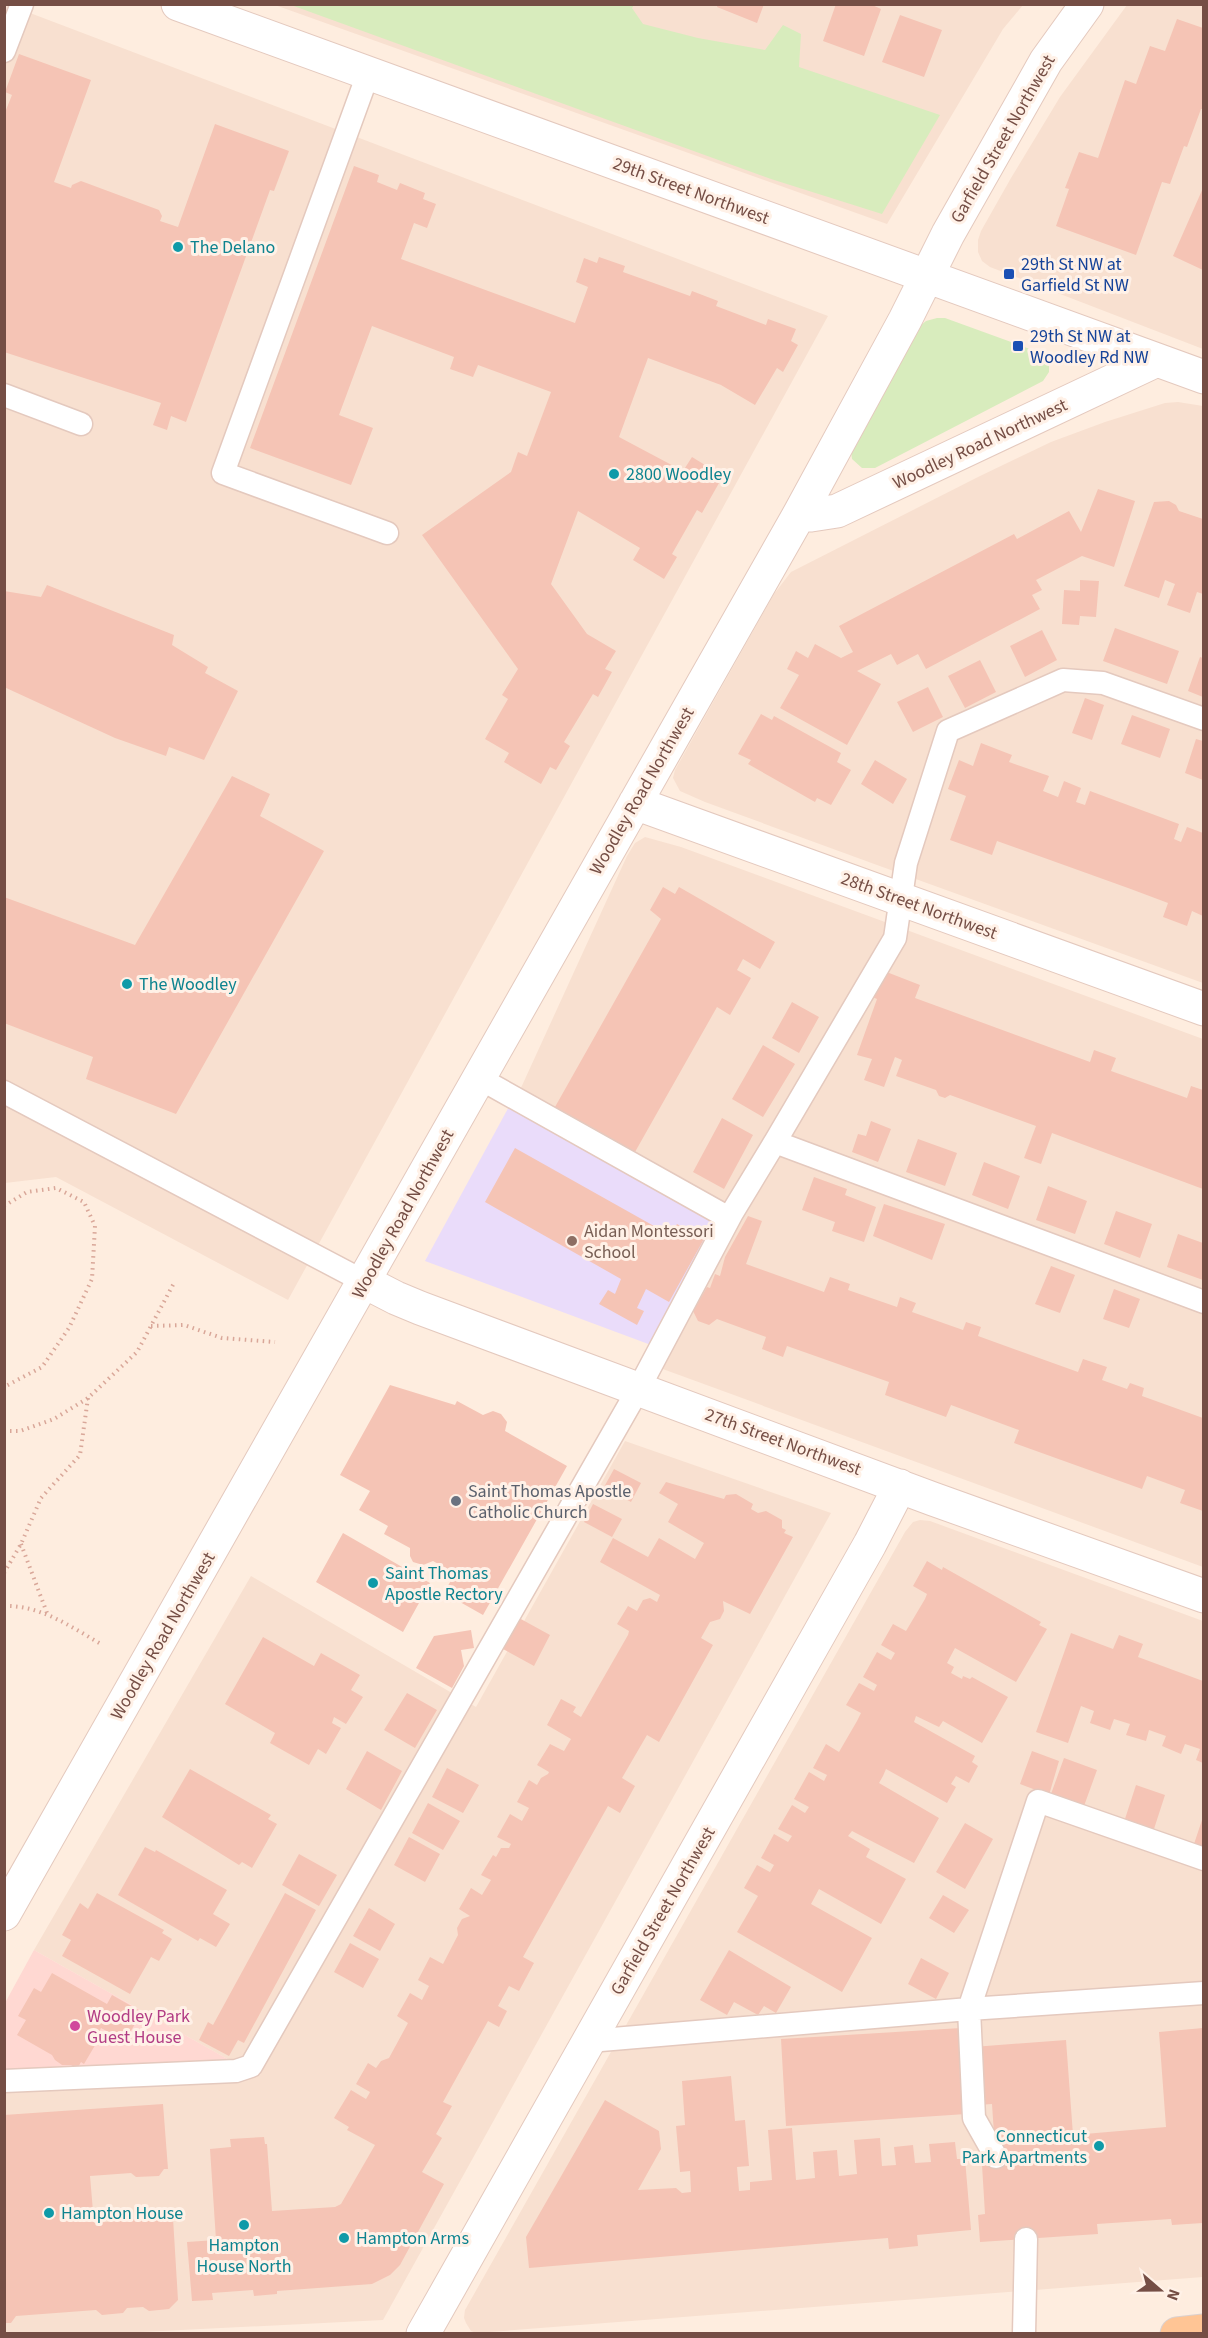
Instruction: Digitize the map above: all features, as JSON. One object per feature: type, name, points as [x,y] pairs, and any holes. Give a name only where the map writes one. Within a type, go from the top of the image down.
[{"type":"main road","points":[[1177,2334],[1203,2331]]},
{"type":"street","name":"29th Street Northwest","points":[[178,4],[1203,377]]},
{"type":"street","name":"Garfield Street Northwest","points":[[926,278],[948,234],[1047,61],[1086,5]]},
{"type":"street","name":"Woodley Road Northwest","points":[[4,1914],[800,513],[926,278]]},
{"type":"street","name":"Woodley Road Northwest","points":[[800,513],[824,514],[849,506],[1157,360]]},
{"type":"street","name":"28th Street Northwest","points":[[635,803],[1203,1009]]},
{"type":"street","name":"27th Street Northwest","points":[[364,1282],[396,1298],[639,1389],[1203,1596]]},
{"type":"street","name":"Garfield Street Northwest","points":[[423,2334],[870,1544],[900,1486]]},
{"type":"lane","points":[[4,51],[22,4]]},
{"type":"lane","points":[[368,74],[223,473],[387,533]]},
{"type":"lane","points":[[4,395],[81,424]]},
{"type":"lane","points":[[4,2081],[236,2071],[251,2066],[639,1389],[729,1218],[895,938],[906,863],[948,731],[1063,680],[1103,683],[1203,719]]},
{"type":"lane","points":[[479,1078],[729,1218]]},
{"type":"lane","points":[[4,1092],[364,1282]]},
{"type":"lane","points":[[775,1142],[1203,1302]]},
{"type":"lane","points":[[996,2157],[974,2118],[969,2009],[1038,1801],[1203,1859]]},
{"type":"lane","points":[[589,2041],[969,2009],[1203,1993]]},
{"type":"lane","points":[[1024,2334],[1026,2239]]},
{"type":"path","points":[[4,1206],[27,1192],[56,1188],[84,1202],[95,1226],[92,1279],[69,1328],[42,1367],[4,1387]]},
{"type":"path","points":[[4,1431],[20,1431],[54,1419],[88,1398],[137,1352],[174,1282]]},
{"type":"path","points":[[151,1326],[184,1325],[222,1338],[275,1342]]},
{"type":"path","points":[[4,1573],[21,1544],[41,1498],[80,1455],[88,1398]]},
{"type":"path","points":[[21,1544],[47,1613]]},
{"type":"path","points":[[4,1606],[16,1606],[47,1613],[103,1645]]},
{"type":"shaded area","points":[[4,5],[828,316],[288,1300],[56,1177],[5,1183]]},
{"type":"shaded area","points":[[275,5],[1023,5],[1003,29],[887,224]]},
{"type":"shaded area","points":[[1127,5],[1203,5],[1203,349],[990,267],[982,261],[978,252],[981,231],[1011,178],[1060,97]]},
{"type":"shaded area","points":[[1178,402],[1203,406],[1203,983],[680,791],[673,778],[675,770],[774,594],[791,572],[1051,442],[1165,403]]},
{"type":"shaded area","points":[[645,837],[681,847],[1203,1039],[1203,1567],[660,1368],[740,1216],[520,1090],[627,856],[635,843]]},
{"type":"shaded area","name":"Aidan Montessori School","points":[[512,1101],[720,1221],[651,1345],[425,1261]]},
{"type":"shaded area","points":[[625,1441],[831,1513],[383,2320],[121,2333],[5,2334],[5,2089],[261,2075],[231,2061],[34,1950],[251,1576],[476,1707]]},
{"type":"shaded area","points":[[930,1521],[1203,1621],[1203,2277],[476,2333],[471,2331],[464,2318],[465,2310],[905,1532],[913,1522]]},
{"type":"shaded area","points":[[34,1950],[231,2061],[5,2076],[5,2003]]},
{"type":"green space","points":[[291,5],[634,5],[632,8],[643,24],[698,38],[765,50],[783,25],[801,34],[799,67],[940,115],[882,214],[771,179]]},
{"type":"green space","points":[[945,318],[1041,353],[1049,364],[1049,372],[1043,381],[875,468],[862,468],[852,459],[851,451],[920,326],[926,321]]},
{"type":"building","points":[[718,4],[764,4],[757,23],[717,7]]},
{"type":"building","points":[[836,4],[870,4],[881,9],[864,56],[823,41]]},
{"type":"building","points":[[900,15],[942,30],[924,77],[882,62]]},
{"type":"building","points":[[1177,19],[1203,28],[1203,109],[1201,109],[1187,147],[1184,146],[1170,184],[1162,182],[1136,255],[1056,226],[1069,189],[1065,188],[1079,152],[1098,158],[1125,80],[1136,84],[1150,46],[1165,51]]},
{"type":"building","name":"The Delano","points":[[19,54],[91,80],[54,182],[71,188],[72,185],[81,181],[159,210],[162,216],[160,221],[178,227],[215,124],[289,151],[274,191],[270,190],[186,422],[171,416],[167,430],[153,425],[161,403],[4,352],[4,115],[12,95],[5,92]]},
{"type":"building","name":"2800 Woodley","points":[[354,166],[379,175],[377,182],[397,190],[400,183],[425,193],[423,199],[436,204],[427,228],[414,223],[401,259],[575,323],[588,287],[576,282],[584,258],[597,263],[599,257],[625,266],[623,272],[690,296],[692,291],[718,301],[716,306],[766,325],[768,319],[796,329],[791,341],[798,345],[783,372],[777,368],[755,405],[721,385],[648,358],[619,437],[683,471],[692,457],[723,476],[702,513],[697,510],[672,554],[677,557],[664,579],[633,560],[640,548],[578,511],[551,584],[587,634],[616,651],[605,669],[612,672],[598,697],[593,694],[564,742],[570,746],[556,770],[550,767],[541,784],[504,762],[509,753],[485,739],[508,699],[502,695],[518,669],[422,535],[511,472],[518,452],[527,456],[551,392],[478,365],[473,377],[450,369],[454,357],[372,326],[339,415],[373,428],[351,485],[250,448]]},
{"type":"building","points":[[1203,188],[1203,270],[1173,256]]},
{"type":"building","points":[[1098,489],[1135,501],[1114,567],[1082,556],[1036,580],[1042,590],[1032,595],[1040,609],[926,669],[918,654],[897,665],[891,654],[857,671],[881,684],[847,745],[780,708],[799,675],[787,669],[796,651],[808,658],[815,644],[841,658],[853,652],[839,626],[1014,534],[1017,539],[1069,511],[1081,532]]},
{"type":"building","points":[[1169,501],[1176,505],[1179,511],[1203,519],[1203,594],[1197,592],[1190,613],[1167,605],[1175,584],[1165,580],[1159,598],[1124,586],[1154,502]]},
{"type":"building","points":[[1080,580],[1099,581],[1096,617],[1080,616],[1079,625],[1062,624],[1064,590],[1080,591]]},
{"type":"building","points":[[47,585],[174,635],[172,645],[208,667],[205,673],[238,691],[204,760],[169,747],[166,756],[115,738],[4,687],[4,591],[41,597]]},
{"type":"building","points":[[1115,628],[1179,651],[1167,684],[1103,661]]},
{"type":"building","points":[[1042,630],[1057,660],[1025,677],[1010,646]]},
{"type":"building","points":[[1200,657],[1203,658],[1203,697],[1188,691]]},
{"type":"building","points":[[980,660],[996,692],[965,708],[948,676]]},
{"type":"building","points":[[928,687],[943,717],[913,732],[897,702]]},
{"type":"building","points":[[1085,698],[1104,705],[1092,740],[1072,733]]},
{"type":"building","points":[[761,714],[772,720],[774,716],[841,753],[837,762],[851,770],[831,805],[817,798],[815,802],[748,764],[751,760],[738,754]]},
{"type":"building","points":[[1132,715],[1170,729],[1160,758],[1121,744]]},
{"type":"building","points":[[1196,739],[1203,741],[1203,780],[1185,773]]},
{"type":"building","points":[[981,743],[1012,755],[1009,762],[1049,776],[1043,791],[1058,797],[1064,781],[1081,788],[1076,802],[1085,805],[1090,791],[1179,824],[1174,839],[1181,842],[1187,827],[1203,833],[1203,916],[1192,911],[1187,926],[1163,917],[1168,903],[1128,888],[997,841],[992,855],[950,840],[966,796],[948,789],[959,760],[973,766]]},
{"type":"building","points":[[875,760],[907,779],[893,804],[861,784]]},
{"type":"building","name":"The Woodley","points":[[232,776],[270,794],[260,816],[324,851],[176,1114],[86,1079],[93,1057],[4,1023],[4,897],[135,945]]},
{"type":"building","points":[[663,887],[675,894],[679,887],[775,942],[760,969],[743,959],[737,970],[751,978],[730,1015],[717,1007],[635,1152],[555,1107],[661,919],[650,910]]},
{"type":"building","points":[[884,971],[920,985],[915,998],[1090,1062],[1094,1050],[1116,1058],[1111,1071],[1187,1098],[1191,1086],[1203,1090],[1203,1189],[1052,1133],[1041,1164],[1024,1158],[1036,1126],[950,1095],[945,1098],[939,1096],[936,1090],[896,1076],[902,1060],[895,1057],[884,1087],[864,1080],[872,1059],[857,1055],[877,999],[870,996]]},
{"type":"building","points":[[792,1002],[819,1017],[799,1053],[772,1038]]},
{"type":"building","points":[[763,1045],[795,1064],[763,1117],[732,1099]]},
{"type":"building","points":[[722,1118],[753,1135],[724,1189],[693,1172]]},
{"type":"building","points":[[871,1121],[891,1129],[878,1162],[852,1152],[858,1134],[866,1136]]},
{"type":"building","points":[[918,1139],[957,1153],[945,1186],[906,1172]]},
{"type":"building","points":[[515,1148],[670,1235],[677,1224],[704,1239],[669,1302],[646,1289],[637,1308],[644,1311],[637,1325],[599,1304],[608,1290],[615,1294],[621,1279],[485,1202]]},
{"type":"building","points":[[984,1162],[1020,1176],[1008,1209],[972,1195]]},
{"type":"building","points":[[814,1177],[847,1189],[845,1195],[876,1207],[864,1242],[832,1231],[835,1222],[802,1210]]},
{"type":"building","points":[[1048,1186],[1087,1201],[1075,1234],[1036,1220]]},
{"type":"building","points":[[884,1204],[945,1224],[932,1260],[873,1236]]},
{"type":"building","points":[[1116,1211],[1152,1224],[1140,1258],[1104,1244]]},
{"type":"building","points":[[748,1216],[762,1221],[746,1264],[824,1292],[830,1277],[850,1284],[848,1290],[897,1307],[900,1297],[916,1303],[912,1312],[963,1330],[966,1322],[981,1327],[978,1336],[1078,1372],[1083,1359],[1107,1367],[1102,1380],[1127,1389],[1130,1383],[1144,1388],[1142,1396],[1203,1418],[1203,1511],[1180,1503],[1185,1490],[1147,1476],[1142,1489],[1014,1443],[1019,1430],[951,1405],[946,1417],[885,1395],[889,1382],[787,1346],[783,1357],[762,1349],[766,1337],[717,1319],[709,1325],[698,1321],[693,1311],[707,1287],[710,1288],[715,1274],[720,1276],[725,1257]]},
{"type":"building","points":[[1178,1234],[1203,1243],[1203,1280],[1167,1267]]},
{"type":"building","points":[[1051,1266],[1075,1275],[1060,1313],[1035,1304]]},
{"type":"building","points":[[1114,1289],[1140,1299],[1129,1328],[1103,1319]]},
{"type":"building","name":"Saint Thomas Apostle Catholic Church","points":[[390,1385],[455,1405],[457,1401],[483,1415],[493,1411],[501,1414],[507,1422],[505,1431],[567,1466],[483,1615],[444,1593],[455,1573],[433,1561],[423,1565],[413,1562],[410,1548],[384,1534],[388,1526],[359,1510],[370,1491],[340,1475]]},
{"type":"building","points":[[614,1469],[641,1483],[631,1502],[604,1487]]},
{"type":"building","points":[[666,1482],[724,1499],[726,1495],[736,1494],[753,1504],[751,1509],[758,1513],[766,1511],[782,1520],[782,1528],[786,1530],[784,1533],[793,1537],[750,1614],[723,1601],[724,1611],[720,1619],[710,1622],[701,1638],[713,1645],[659,1742],[647,1735],[622,1778],[635,1786],[620,1813],[608,1806],[523,1957],[534,1963],[519,1991],[509,1986],[498,2006],[507,2011],[499,2027],[488,2021],[443,2102],[452,2106],[436,2134],[442,2138],[422,2172],[444,2184],[400,2265],[390,2275],[372,2284],[277,2291],[277,2294],[254,2296],[253,2290],[212,2293],[213,2300],[192,2301],[187,2242],[216,2240],[210,2149],[231,2147],[230,2139],[264,2137],[265,2144],[267,2144],[272,2211],[335,2207],[341,2204],[375,2145],[347,2130],[349,2127],[334,2118],[351,2090],[366,2099],[370,2092],[356,2084],[368,2063],[376,2068],[381,2061],[389,2058],[408,2023],[397,2016],[410,1993],[422,2000],[429,1986],[418,1980],[430,1957],[443,1964],[458,1935],[457,1928],[462,1919],[470,1916],[459,1909],[471,1888],[482,1895],[491,1880],[481,1875],[493,1855],[496,1857],[501,1848],[509,1848],[511,1844],[497,1837],[510,1814],[522,1821],[529,1808],[517,1802],[529,1780],[537,1785],[541,1778],[549,1772],[537,1765],[550,1744],[564,1751],[571,1739],[547,1725],[561,1699],[576,1707],[573,1712],[581,1717],[628,1635],[629,1631],[617,1624],[628,1606],[637,1611],[643,1600],[650,1598],[657,1602],[660,1595],[600,1562],[613,1538],[648,1557],[659,1538],[695,1559],[704,1543],[668,1522],[678,1504],[659,1493]]},
{"type":"building","points":[[593,1504],[622,1519],[612,1537],[584,1522]]},
{"type":"building","name":"Saint Thomas Apostle Rectory","points":[[343,1533],[430,1583],[403,1632],[316,1582]]},
{"type":"building","points":[[927,1561],[942,1570],[943,1567],[1041,1622],[1039,1625],[1047,1629],[1016,1682],[955,1648],[947,1663],[954,1667],[951,1673],[962,1679],[963,1676],[970,1679],[972,1677],[1008,1697],[982,1743],[943,1721],[939,1727],[916,1716],[914,1722],[975,1756],[972,1762],[978,1766],[969,1783],[956,1776],[951,1784],[956,1787],[947,1803],[886,1769],[879,1783],[939,1818],[914,1863],[852,1831],[848,1836],[870,1849],[866,1857],[906,1879],[881,1924],[819,1889],[811,1904],[872,1938],[842,1992],[737,1932],[758,1896],[744,1888],[757,1865],[770,1872],[774,1865],[761,1858],[774,1834],[788,1842],[792,1836],[778,1829],[792,1805],[805,1813],[809,1807],[794,1799],[809,1772],[824,1781],[827,1775],[813,1768],[826,1744],[839,1752],[857,1721],[861,1713],[846,1705],[859,1683],[874,1691],[877,1685],[863,1677],[877,1652],[891,1660],[895,1653],[881,1645],[893,1624],[906,1631],[925,1599],[927,1594],[913,1586]]},
{"type":"building","points":[[519,1618],[550,1635],[534,1666],[503,1649]]},
{"type":"building","points":[[471,1630],[474,1648],[461,1650],[464,1666],[452,1688],[416,1668],[434,1636]]},
{"type":"building","points":[[1071,1633],[1113,1649],[1119,1635],[1143,1644],[1138,1657],[1203,1681],[1203,1763],[1196,1760],[1200,1749],[1185,1744],[1181,1754],[1162,1746],[1166,1736],[1149,1730],[1146,1741],[1126,1735],[1130,1724],[1114,1719],[1110,1730],[1090,1723],[1094,1711],[1081,1706],[1068,1743],[1036,1732]]},
{"type":"building","points":[[263,1637],[314,1666],[321,1653],[360,1675],[351,1690],[363,1697],[346,1724],[334,1717],[332,1723],[341,1728],[326,1754],[318,1749],[309,1765],[270,1743],[275,1733],[225,1704]]},
{"type":"building","points":[[407,1693],[437,1710],[415,1748],[384,1730]]},
{"type":"building","points":[[367,1751],[402,1771],[381,1810],[346,1789]]},
{"type":"building","points":[[1032,1751],[1059,1761],[1049,1795],[1020,1784]]},
{"type":"building","points":[[1064,1758],[1097,1770],[1084,1806],[1051,1794]]},
{"type":"building","points":[[447,1768],[479,1785],[463,1813],[432,1797]]},
{"type":"building","points":[[190,1769],[271,1815],[268,1819],[277,1824],[252,1868],[242,1862],[239,1865],[162,1817]]},
{"type":"building","points":[[1136,1785],[1165,1795],[1153,1832],[1124,1822]]},
{"type":"building","points":[[428,1803],[460,1821],[443,1850],[412,1833]]},
{"type":"building","points":[[1203,1817],[1203,1851],[1193,1847]]},
{"type":"building","points":[[965,1823],[993,1839],[965,1889],[936,1872]]},
{"type":"building","points":[[409,1837],[440,1854],[425,1882],[394,1865]]},
{"type":"building","points":[[145,1847],[155,1852],[156,1850],[227,1890],[213,1914],[230,1924],[216,1947],[200,1938],[198,1941],[118,1895]]},
{"type":"building","points":[[299,1854],[337,1875],[319,1906],[282,1885]]},
{"type":"building","points":[[97,1893],[164,1930],[162,1933],[172,1939],[159,1961],[151,1957],[130,1994],[62,1956],[71,1940],[62,1935],[80,1903],[88,1909]]},
{"type":"building","points":[[285,1893],[316,1910],[244,2043],[238,2040],[229,2056],[199,2040],[208,2022],[213,2025]]},
{"type":"building","points":[[943,1895],[969,1910],[954,1933],[929,1918]]},
{"type":"building","points":[[369,1908],[395,1924],[380,1951],[353,1936]]},
{"type":"building","points":[[350,1943],[379,1959],[363,1988],[334,1972]]},
{"type":"building","points":[[729,1950],[791,1987],[776,2013],[764,2006],[758,2015],[734,2002],[727,2015],[700,2000]]},
{"type":"building","points":[[921,1958],[949,1973],[936,1999],[908,1984]]},
{"type":"building","points":[[52,1973],[107,2004],[112,1995],[142,2012],[125,2041],[101,2028],[95,2040],[97,2042],[84,2064],[81,2062],[77,2069],[71,2065],[62,2065],[52,2055],[17,2035],[26,2020],[18,2016],[34,1988],[41,1992]]},
{"type":"building","points":[[961,2028],[966,2114],[786,2126],[781,2039]]},
{"type":"building","name":"Connecticut Park Apartments","points":[[1203,2028],[1203,2223],[1172,2225],[1171,2219],[1097,2224],[1098,2234],[980,2242],[978,2215],[985,2214],[982,2165],[996,2164],[992,2104],[978,2105],[973,2047],[1066,2040],[1073,2135],[1166,2127],[1159,2032]]},
{"type":"building","points":[[731,2076],[735,2121],[745,2120],[749,2166],[737,2167],[739,2191],[750,2190],[750,2182],[772,2180],[768,2130],[792,2128],[796,2180],[815,2178],[813,2152],[837,2150],[839,2176],[857,2174],[854,2140],[880,2138],[882,2166],[896,2165],[894,2147],[913,2145],[915,2163],[931,2162],[929,2144],[955,2142],[957,2159],[965,2159],[971,2230],[917,2235],[918,2246],[889,2249],[888,2238],[529,2268],[526,2237],[605,2100],[659,2131],[661,2149],[638,2190],[676,2188],[682,2193],[691,2192],[690,2171],[680,2172],[676,2126],[685,2125],[682,2081]]},
{"type":"building","name":"Hampton House","points":[[163,2104],[168,2169],[164,2169],[159,2176],[136,2177],[131,2173],[90,2176],[94,2223],[138,2219],[142,2214],[161,2212],[168,2218],[173,2218],[178,2300],[169,2309],[149,2311],[143,2307],[127,2308],[123,2313],[102,2315],[96,2310],[16,2316],[11,2323],[4,2323],[4,2115]]},
{"type":"place","name":"The Delano","points":[[178,247]]},
{"type":"place","name":"29th St NW at Garfield St NW","points":[[1009,274]]},
{"type":"place","name":"29th St NW at Woodley Rd NW","points":[[1018,346]]},
{"type":"place","name":"2800 Woodley","points":[[614,474]]},
{"type":"place","name":"The Woodley","points":[[127,984]]},
{"type":"place","name":"Aidan Montessori School","points":[[572,1241]]},
{"type":"place","name":"Saint Thomas Apostle Catholic Church","points":[[456,1501]]},
{"type":"place","name":"Saint Thomas Apostle Rectory","points":[[373,1583]]},
{"type":"place","name":"Woodley Park Guest House","points":[[75,2026]]},
{"type":"place","name":"Connecticut Park Apartments","points":[[1099,2146]]},
{"type":"place","name":"Hampton House","points":[[49,2213]]},
{"type":"place","name":"Hampton House North","points":[[244,2225]]},
{"type":"place","name":"Hampton Arms","points":[[344,2238]]}]
